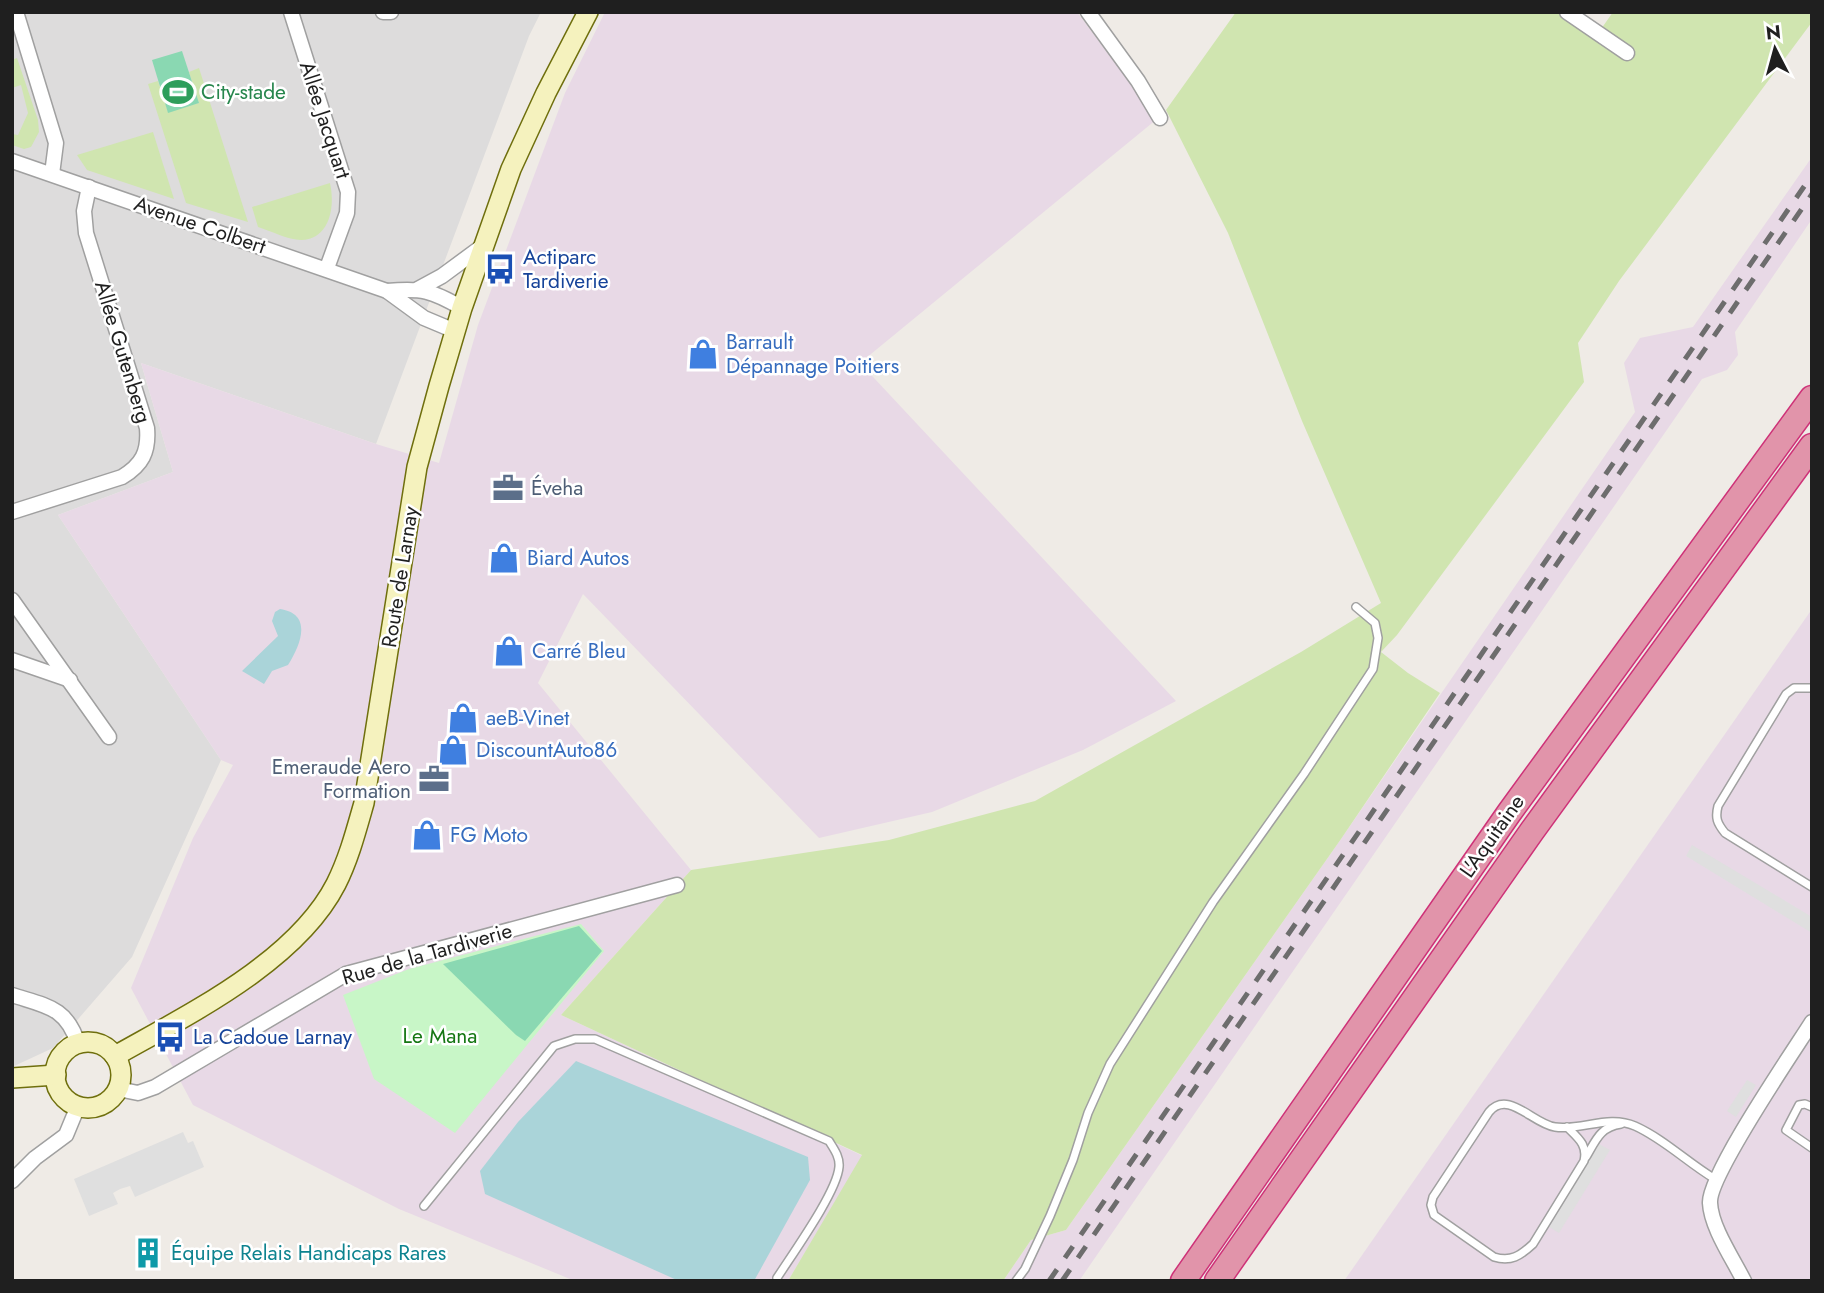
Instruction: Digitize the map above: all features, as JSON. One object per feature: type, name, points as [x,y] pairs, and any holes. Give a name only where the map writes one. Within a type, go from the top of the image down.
[{"type":"highway","name":"L'Aquitaine","points":[[1183,1281],[1508,813],[1812,398]]},
{"type":"highway","name":"L'Aquitaine","points":[[1217,1281],[1539,820],[1812,446]]},
{"type":"street","points":[[16,12],[56,143],[52,174]]},
{"type":"street","name":"Allée Jacquart","points":[[290,12],[348,192],[347,213],[327,268]]},
{"type":"street","points":[[383,12],[391,12]]},
{"type":"street","name":"Route de Larnay","points":[[115,1056],[185,1016],[273,959],[312,918],[335,886],[352,847],[364,803],[417,467],[455,331],[526,135],[588,12]]},
{"type":"street","points":[[1088,12],[1138,80],[1160,118]]},
{"type":"street","points":[[1567,12],[1627,52]]},
{"type":"street","name":"Avenue Colbert","points":[[12,161],[387,291],[424,318],[455,331]]},
{"type":"street","name":"Allée Gutenberg","points":[[12,513],[122,477],[135,469],[145,456],[148,428],[86,233],[84,211],[89,187]]},
{"type":"street","name":"Avenue Colbert","points":[[418,289],[442,276],[484,245]]},
{"type":"street","name":"Avenue Colbert","points":[[387,291],[418,289],[435,294],[462,308]]},
{"type":"street","points":[[12,600],[109,737]]},
{"type":"street","points":[[12,660],[70,680]]},
{"type":"street","name":"Rue de la Tardiverie","points":[[118,1089],[138,1093],[155,1087],[346,974],[677,885]]},
{"type":"street","points":[[12,995],[60,1012],[69,1022],[78,1044]]},
{"type":"street","points":[[1744,1281],[1713,1218],[1709,1198],[1715,1179],[1812,1022]]},
{"type":"street","points":[[78,1044],[99,1044],[115,1056],[121,1072],[118,1089],[106,1103],[88,1108],[78,1106],[62,1094],[56,1075],[62,1056],[78,1044]]},
{"type":"street","points":[[12,1078],[56,1075]]},
{"type":"street","points":[[12,1181],[35,1158],[66,1135],[78,1106]]},
{"type":"lane","points":[[1016,1281],[1025,1269],[1051,1216],[1088,1113],[1110,1064],[1213,902],[1304,774],[1373,669],[1378,638],[1375,624],[1356,607]]},
{"type":"lane","points":[[1812,688],[1794,688],[1786,694],[1718,806],[1716,815],[1717,823],[1725,833],[1812,887]]},
{"type":"lane","points":[[424,1206],[554,1046],[575,1039],[595,1040],[830,1141],[839,1165],[834,1186],[777,1278]]},
{"type":"lane","points":[[1625,1123],[1605,1128],[1599,1134],[1533,1244],[1515,1259],[1502,1260],[1481,1250],[1431,1210],[1433,1198],[1493,1107],[1502,1104],[1511,1104],[1538,1121],[1554,1127],[1608,1121],[1625,1123],[1648,1133],[1715,1179]]},
{"type":"lane","points":[[1812,1107],[1799,1105],[1786,1130],[1812,1148]]},
{"type":"lane","points":[[1567,1127],[1584,1145],[1584,1161]]},
{"type":"shaded area","points":[[12,12],[541,12],[529,36],[376,444],[141,363],[173,472],[58,515],[221,760],[132,957],[53,1048],[12,1067]]},
{"type":"shaded area","points":[[605,12],[1077,12],[1157,119],[860,363],[1176,701],[1083,750],[932,812],[819,838],[583,594],[538,683],[691,870],[561,1015],[863,1156],[788,1281],[575,1281],[399,1209],[193,1105],[131,988],[193,838],[233,765],[221,760],[58,515],[173,472],[141,363],[439,463],[478,325],[565,93]]},
{"type":"shaded area","points":[[1812,157],[1812,219],[1735,332],[1738,355],[1727,370],[1702,379],[1079,1281],[1003,1281],[1031,1240],[1066,1230],[1341,839],[1635,412],[1624,363],[1640,338],[1693,327]]},
{"type":"shaded area","points":[[1812,609],[1812,1281],[1344,1281]]},
{"type":"shaded area","points":[[1692,845],[1812,917],[1812,933],[1686,856]]},
{"type":"shaded area","points":[[1747,1080],[1756,1085],[1736,1117],[1727,1111]]},
{"type":"shaded area","points":[[183,1132],[188,1143],[193,1141],[204,1167],[135,1197],[130,1186],[120,1189],[113,1193],[118,1204],[89,1216],[74,1179]]},
{"type":"shaded area","points":[[1599,1144],[1610,1150],[1559,1233],[1549,1227]]},
{"type":"green space","points":[[1236,12],[1568,12],[1599,32],[1613,12],[1812,12],[1812,22],[1619,281],[1578,343],[1584,382],[1397,635],[1381,652],[1440,693],[1341,839],[1066,1230],[1031,1240],[1003,1281],[788,1281],[862,1155],[561,1015],[691,870],[889,840],[1035,801],[1301,652],[1381,603],[1302,421],[1228,233],[1166,110]]},
{"type":"green space","name":"City-stade","points":[[182,51],[199,103],[168,113],[152,60]]},
{"type":"green space","points":[[17,58],[38,120],[39,132],[31,147],[24,149],[12,145],[12,134],[18,135],[28,113],[21,85],[12,88],[12,60]]},
{"type":"green space","points":[[199,68],[248,222],[186,203],[148,84],[158,81],[168,112],[199,103],[189,72]]},
{"type":"green space","points":[[153,132],[174,199],[87,170],[77,155]]},
{"type":"green space","points":[[330,183],[331,210],[325,227],[319,234],[296,240],[258,227],[252,207]]},
{"type":"green space","name":"Le Mana","points":[[581,924],[604,951],[455,1133],[374,1079],[343,995],[409,969]]},
{"type":"green space","points":[[579,926],[602,951],[525,1041],[443,964]]},
{"type":"water","points":[[280,609],[297,617],[300,623],[300,639],[288,665],[272,671],[264,684],[242,671],[278,636],[272,621],[275,612]]},
{"type":"water","points":[[576,1061],[808,1157],[810,1180],[754,1281],[679,1281],[485,1194],[480,1171],[518,1122]]},
{"type":"railway","points":[[1049,1281],[1812,175]]},
{"type":"railway","points":[[1062,1281],[1812,194]]},
{"type":"place","name":"City-stade","points":[[178,92]]},
{"type":"place","name":"Actiparc Tardiverie","points":[[500,269]]},
{"type":"place","name":"Barrault Dépannage Poitiers","points":[[703,354]]},
{"type":"place","name":"Éveha","points":[[508,488]]},
{"type":"place","name":"Biard Autos","points":[[504,558]]},
{"type":"place","name":"Carré Bleu","points":[[509,651]]},
{"type":"place","name":"aeB-Vinet","points":[[463,718]]},
{"type":"place","name":"DiscountAuto86","points":[[453,750]]},
{"type":"place","name":"Emeraude Aero Formation","points":[[434,779]]},
{"type":"place","name":"FG Moto","points":[[427,835]]},
{"type":"place","name":"La Cadoue Larnay","points":[[170,1037]]},
{"type":"place","name":"Équipe Relais Handicaps Rares","points":[[148,1253]]}]
